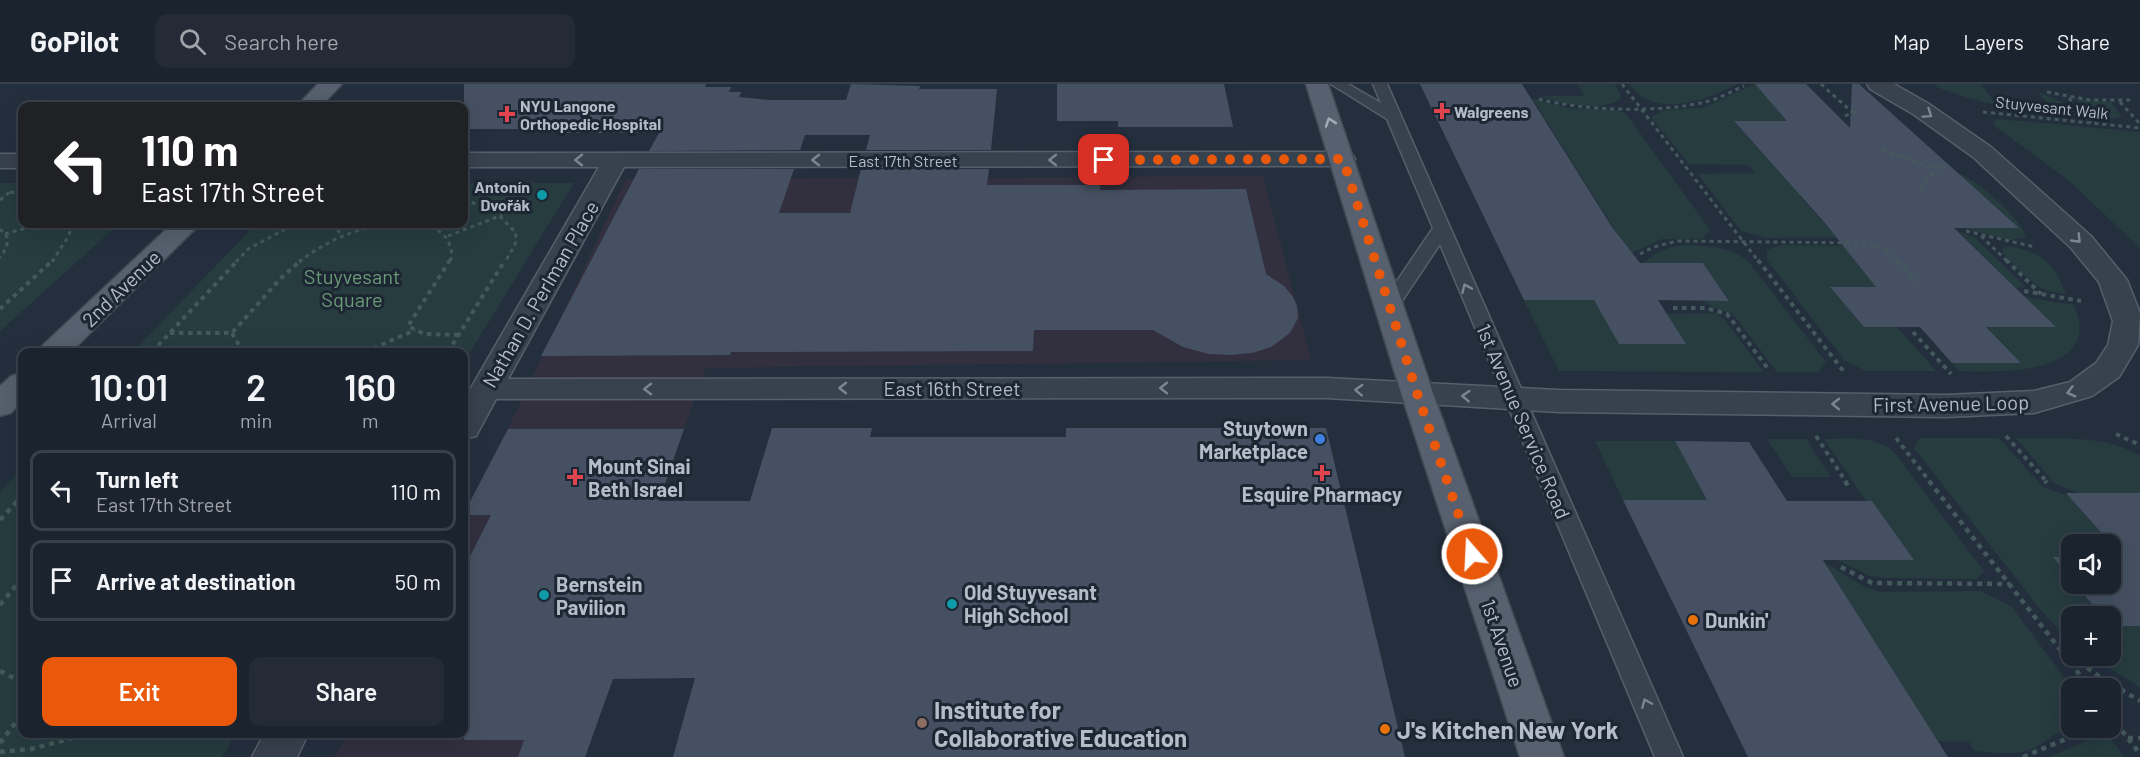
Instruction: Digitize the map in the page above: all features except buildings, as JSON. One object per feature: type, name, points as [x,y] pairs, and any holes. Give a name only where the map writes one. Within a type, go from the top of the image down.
[{"type":"main road","points":[[312,102],[332,84]]},
{"type":"main road","name":"1st Avenue","points":[[1317,84],[1417,393],[1542,757]]},
{"type":"main road","name":"2nd Avenue","points":[[58,348],[183,228]]},
{"type":"main road","points":[[0,405],[18,387]]},
{"type":"street","name":"First Avenue Loop","points":[[1417,393],[1515,399],[1946,406],[2034,402],[2081,390],[2108,370],[2123,345],[2128,321],[2113,280],[2081,242],[1982,152],[1921,109],[1878,84]]},
{"type":"street","name":"East 17th Street","points":[[468,160],[1343,159]]},
{"type":"street","name":"Nathan D. Perlman Place","points":[[468,421],[616,160]]},
{"type":"street","points":[[0,161],[18,161]]},
{"type":"street","name":"East 16th Street","points":[[486,388],[1327,388],[1417,393]]},
{"type":"street","points":[[274,757],[285,738]]},
{"type":"lane","points":[[1338,84],[1395,117]]},
{"type":"lane","name":"1st Avenue Service Road","points":[[1380,84],[1669,757]]},
{"type":"lane","points":[[1389,306],[1441,229]]},
{"type":"path","points":[[1622,84],[1847,375]]},
{"type":"path","points":[[1821,84],[1852,112]]},
{"type":"path","points":[[1539,99],[1587,108],[1695,105],[1744,86]]},
{"type":"path","points":[[2047,92],[2068,97],[2120,102],[2134,100]]},
{"type":"path","points":[[2068,97],[2091,123]]},
{"type":"path","points":[[2120,102],[2140,126]]},
{"type":"path","name":"Stuyvesant Walk","points":[[1983,112],[2140,126]]},
{"type":"path","points":[[1882,150],[1938,168],[1948,168]]},
{"type":"path","points":[[1920,188],[1938,168]]},
{"type":"path","points":[[9,192],[18,193]]},
{"type":"path","points":[[451,348],[515,245],[516,233],[502,215],[483,204],[468,201]]},
{"type":"path","points":[[448,236],[502,215]]},
{"type":"path","points":[[5,234],[26,228]]},
{"type":"path","points":[[0,309],[50,264],[62,249],[71,228]]},
{"type":"path","points":[[156,348],[248,249],[287,228]]},
{"type":"path","points":[[336,228],[342,235]]},
{"type":"path","points":[[170,333],[232,333],[293,265],[313,249],[342,235],[370,228]]},
{"type":"path","points":[[431,228],[448,236],[452,246],[452,257],[408,326],[424,334],[460,335]]},
{"type":"path","points":[[0,229],[7,237],[7,247],[0,258]]},
{"type":"path","points":[[1966,231],[2039,247]]},
{"type":"path","points":[[1981,236],[2041,294]]},
{"type":"path","points":[[1640,254],[1663,244],[1677,241],[1876,244],[1888,251],[1917,281]]},
{"type":"path","points":[[2024,291],[2081,301]]},
{"type":"path","points":[[1672,308],[1706,308],[1727,314],[1772,375]]},
{"type":"path","points":[[374,348],[415,330]]},
{"type":"path","points":[[1912,332],[1951,375]]},
{"type":"path","points":[[232,333],[241,348]]},
{"type":"path","points":[[1813,432],[1848,486]]},
{"type":"path","points":[[1891,432],[2082,678]]},
{"type":"path","points":[[2002,432],[2047,483]]},
{"type":"path","points":[[2116,434],[2140,445]]},
{"type":"path","points":[[0,520],[18,500]]},
{"type":"path","points":[[1841,567],[1872,582],[1889,584],[2010,585]]},
{"type":"path","points":[[0,605],[18,583]]},
{"type":"path","points":[[2060,648],[2100,677],[2140,701]]},
{"type":"path","points":[[0,670],[18,680]]},
{"type":"path","points":[[0,743],[18,719]]},
{"type":"path","points":[[2023,757],[2039,753],[2068,737],[2122,730],[2140,754]]},
{"type":"path","points":[[0,752],[31,749],[73,738]]},
{"type":"path","points":[[2128,738],[2140,738]]},
{"type":"shaded area","name":"Mount Sinai Beth Israel","points":[[1263,176],[1311,360],[706,368],[573,739],[592,740],[585,757],[335,757],[345,738],[468,738],[468,505],[508,429],[626,179]]},
{"type":"green space","points":[[1577,84],[1614,84],[1620,92],[1620,99],[1612,103],[1591,106],[1568,104],[1538,96],[1585,96]]},
{"type":"green space","points":[[1629,84],[1738,84],[1696,101],[1666,104],[1653,102],[1640,95]]},
{"type":"green space","points":[[1755,84],[1790,121],[1734,122],[1758,148],[1816,148],[1801,197],[1829,228],[1893,228],[1877,237],[1767,238],[1741,231],[1698,174],[1755,173],[1747,165],[1689,164],[1651,117],[1665,110],[1702,108]]},
{"type":"green space","points":[[1938,84],[1981,84],[1995,103],[2051,108],[2038,92],[2075,110],[2060,114],[2002,106],[1961,96],[1934,86]]},
{"type":"green space","points":[[1532,98],[1567,108],[1617,110],[1626,114],[1710,230],[1702,239],[1662,239],[1630,254]]},
{"type":"green space","points":[[2076,99],[2111,102],[2122,117],[2109,118],[2097,115]]},
{"type":"green space","points":[[1998,119],[2140,132],[2140,248],[2068,180],[1996,127],[1993,122]]},
{"type":"green space","points":[[1954,172],[1973,181],[1996,199],[2016,220],[2026,237],[2010,240],[1965,228],[2019,228],[1984,196],[1927,196]]},
{"type":"green space","points":[[0,183],[18,183],[18,228],[115,228],[0,331]]},
{"type":"green space","name":"Stuyvesant Square","points":[[468,183],[574,183],[468,355],[468,348],[137,348],[252,228],[468,228]]},
{"type":"green space","points":[[1958,231],[1974,237],[2026,287],[2016,288]]},
{"type":"green space","points":[[1687,245],[1727,250],[1748,261],[1826,362],[1819,372],[1777,372],[1733,314],[1714,308],[1703,301],[1729,300],[1703,263],[1643,263],[1663,250]]},
{"type":"green space","points":[[1781,245],[1857,246],[1914,287],[1831,288],[1864,327],[1897,327],[1936,371],[1866,371],[1845,361],[1767,260],[1767,250]]},
{"type":"green space","points":[[2010,246],[2031,252],[2046,261],[2057,274],[2066,294],[2046,290],[2031,281],[2003,253],[2002,248]]},
{"type":"green space","points":[[2025,297],[2074,305],[2080,328],[2075,345],[2062,357],[2044,365],[1999,371],[1959,371],[1952,363],[2020,362],[1986,327],[2055,327]]},
{"type":"green space","points":[[1524,300],[1594,300],[1685,344],[1667,314],[1717,313],[1764,372],[1559,371]]},
{"type":"green space","points":[[1920,438],[1999,438],[2043,487],[2069,496],[2103,534],[2061,534],[2061,557],[2054,557],[2061,566],[2061,594],[2083,594],[2094,606],[2061,606],[2061,631],[2044,614],[1914,448]]},
{"type":"green space","points":[[2016,438],[2080,439],[2125,448],[2140,455],[2140,493],[2078,493],[2054,483]]},
{"type":"green space","points":[[1767,439],[1806,439],[1831,477],[1792,477]]},
{"type":"green space","points":[[1824,439],[1869,440],[1894,452],[1984,571],[1977,579],[1884,578],[1870,576],[1837,560],[1913,559],[1872,501],[1866,501]]},
{"type":"green space","points":[[1595,441],[1675,441],[1707,500],[1623,500]]},
{"type":"green space","points":[[18,472],[18,738],[234,738],[222,757],[0,757],[0,492]]},
{"type":"green space","points":[[1825,563],[1867,588],[1882,592],[1980,591],[2011,606],[2065,678],[2061,678],[2061,732],[2033,749],[2013,753],[1974,751],[1969,742],[1938,741]]},
{"type":"green space","points":[[2121,626],[2140,626],[2140,687],[2105,666],[2121,666]]},
{"type":"green space","points":[[2090,739],[2111,739],[2124,757],[2049,757]]},
{"type":"place","name":"Walgreens","points":[[1442,111]]},
{"type":"place","name":"NYU Langone Orthopedic Hospital","points":[[507,114]]},
{"type":"place","name":"Antonín Dvořák","points":[[542,195]]},
{"type":"place","name":"Stuytown Marketplace","points":[[1320,439]]},
{"type":"place","name":"Esquire Pharmacy","points":[[1322,473]]},
{"type":"place","name":"Mount Sinai Beth Israel","points":[[575,477]]},
{"type":"place","name":"Bernstein Pavilion","points":[[544,595]]},
{"type":"place","name":"Old Stuyvesant High School","points":[[952,604]]},
{"type":"place","name":"Dunkin'","points":[[1693,620]]},
{"type":"place","name":"Institute for Collaborative Education","points":[[922,723]]},
{"type":"place","name":"J's Kitchen New York","points":[[1385,729]]},
{"type":"route","points":[[1104,160],[1343,159],[1379,277],[1472,554]]}]
